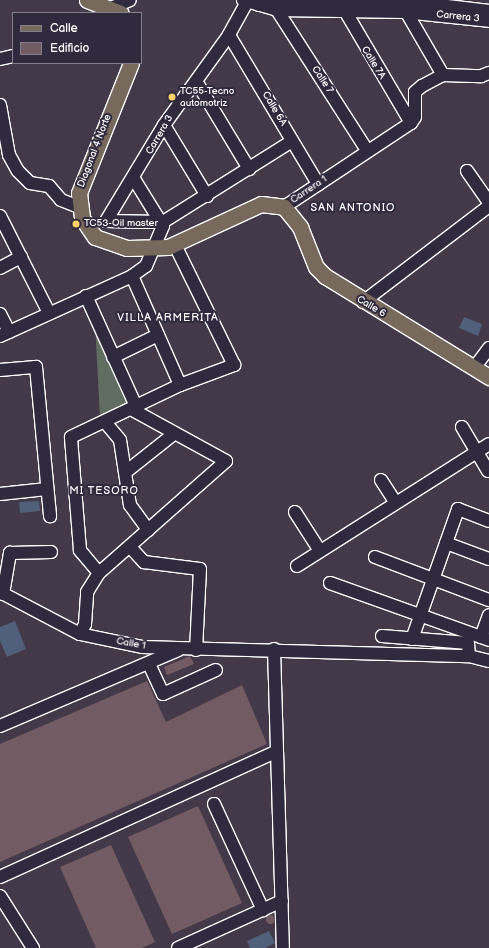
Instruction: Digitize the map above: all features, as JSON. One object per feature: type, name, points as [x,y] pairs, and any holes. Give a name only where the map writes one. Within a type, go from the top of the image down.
[{"type":"main road","points":[[87,0],[117,10]]},
{"type":"main road","name":"Diagonal 4 Norte","points":[[96,238],[87,229],[79,207],[82,180],[131,64]]},
{"type":"main road","name":"Carrera 1","points":[[96,238],[127,248],[156,248],[177,244],[261,204],[284,206]]},
{"type":"main road","name":"Calle 6","points":[[284,206],[300,227],[316,267],[363,302],[489,377]]},
{"type":"street","points":[[117,10],[130,0]]},
{"type":"street","name":"Carrera 3","points":[[259,5],[276,0],[334,4],[453,3],[489,11]]},
{"type":"street","name":"Carrera 3","points":[[163,222],[106,220],[134,179],[164,125],[230,35],[245,1],[277,10],[334,4]]},
{"type":"street","name":"Calle 7A","points":[[334,4],[411,124]]},
{"type":"street","points":[[404,4],[443,75]]},
{"type":"street","name":"Carrera 3","points":[[404,4],[489,21]]},
{"type":"street","name":"Calle 7","points":[[277,10],[368,150]]},
{"type":"street","name":"Calle 6A","points":[[230,35],[318,184]]},
{"type":"street","points":[[0,59],[12,56]]},
{"type":"street","points":[[411,124],[416,110],[416,92],[443,75],[481,76],[489,73]]},
{"type":"street","points":[[196,81],[249,169]]},
{"type":"street","points":[[0,105],[9,155],[18,172],[30,184],[49,186],[61,200],[79,207]]},
{"type":"street","name":"Carrera 1","points":[[284,206],[368,150],[411,124]]},
{"type":"street","points":[[164,125],[207,196]]},
{"type":"street","points":[[0,314],[4,334],[132,276],[146,266],[156,248],[163,222],[207,196],[292,141]]},
{"type":"street","points":[[467,171],[489,202]]},
{"type":"street","points":[[134,179],[163,222]]},
{"type":"street","points":[[363,302],[489,206]]},
{"type":"street","points":[[0,216],[49,313]]},
{"type":"street","points":[[99,573],[80,550],[71,437],[180,385],[234,365],[177,244]]},
{"type":"street","points":[[0,268],[21,257]]},
{"type":"street","points":[[132,276],[180,385]]},
{"type":"street","points":[[80,634],[85,624],[87,592],[99,573],[226,461],[134,408],[86,296]]},
{"type":"street","points":[[113,357],[158,336]]},
{"type":"street","points":[[475,368],[489,348]]},
{"type":"street","points":[[475,368],[489,360]]},
{"type":"street","points":[[0,370],[36,367],[50,516]]},
{"type":"street","points":[[105,422],[120,440],[127,471],[130,505],[148,530]]},
{"type":"street","points":[[462,427],[488,471]]},
{"type":"street","points":[[127,471],[175,433]]},
{"type":"street","points":[[297,566],[489,444]]},
{"type":"street","points":[[381,480],[396,503]]},
{"type":"street","points":[[0,494],[47,489]]},
{"type":"street","points":[[412,639],[458,509],[489,522]]},
{"type":"street","points":[[295,512],[320,551]]},
{"type":"street","points":[[446,543],[489,559]]},
{"type":"street","points":[[130,547],[144,562],[200,569],[196,650]]},
{"type":"street","points":[[2,593],[10,553],[51,552]]},
{"type":"street","points":[[375,557],[489,600]]},
{"type":"street","points":[[330,583],[485,638],[489,615]]},
{"type":"street","name":"Calle 1","points":[[2,593],[80,634],[142,647],[196,650],[274,649],[469,656],[489,661]]},
{"type":"street","points":[[382,636],[468,643],[469,656]]},
{"type":"street","points":[[0,726],[149,664],[181,649]]},
{"type":"street","points":[[274,649],[276,752],[282,901],[282,948]]},
{"type":"street","points":[[149,664],[163,694],[216,670]]},
{"type":"street","points":[[0,877],[276,752]]},
{"type":"street","points":[[214,804],[263,910]]},
{"type":"street","points":[[0,896],[31,947]]},
{"type":"street","points":[[178,948],[282,901]]},
{"type":"green space","points":[[95,322],[134,402],[100,418]]},
{"type":"water","points":[[464,317],[482,324],[478,336],[459,328]]},
{"type":"water","points":[[39,501],[40,511],[20,513],[19,502]]},
{"type":"water","points":[[15,621],[26,649],[7,657],[0,641],[0,627]]},
{"type":"water","points":[[269,931],[275,943],[265,948],[250,948],[247,941]]},
{"type":"building","points":[[190,656],[194,664],[167,675],[164,667]]},
{"type":"building","points":[[147,681],[166,722],[242,685],[267,744],[0,862],[0,744]]},
{"type":"building","points":[[198,806],[242,903],[172,934],[128,837]]},
{"type":"building","points":[[111,845],[155,942],[142,948],[96,948],[60,867]]},
{"type":"building","points":[[270,914],[275,919],[270,924],[265,919]]},
{"type":"place","name":"TC55-Tecno automotriz","points":[[172,97]]},
{"type":"place","name":"TC53-Oil master","points":[[76,224]]},
{"type":"district","name":"SAN ANTONIO","points":[[353,208]]},
{"type":"district","name":"VILLA ARMERITA","points":[[168,318]]},
{"type":"district","name":"MI TESORO","points":[[104,491]]}]
